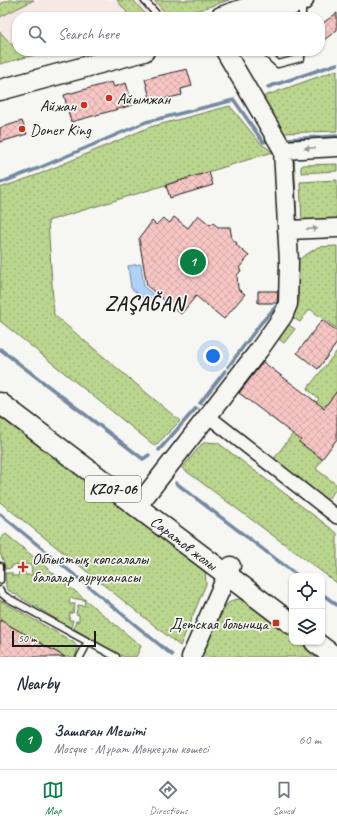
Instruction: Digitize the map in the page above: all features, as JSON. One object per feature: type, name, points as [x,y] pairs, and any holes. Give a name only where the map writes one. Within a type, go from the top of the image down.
[{"type":"main road","points":[[235,12],[270,0]]},
{"type":"main road","points":[[274,12],[302,0]]},
{"type":"main road","points":[[0,80],[87,56]]},
{"type":"main road","points":[[0,90],[126,56]]},
{"type":"main road","points":[[143,499],[259,350],[285,312],[288,304],[287,230],[282,150],[229,56]]},
{"type":"main road","points":[[282,150],[337,147]]},
{"type":"main road","points":[[287,230],[337,228]]},
{"type":"main road","name":"Саратов жолы","points":[[0,390],[143,499],[289,621]]},
{"type":"main road","name":"Саратов жолы","points":[[0,402],[229,570],[289,610]]},
{"type":"main road","points":[[192,657],[229,570]]},
{"type":"main road","points":[[325,636],[337,646]]},
{"type":"main road","points":[[319,645],[335,657]]},
{"type":"street","points":[[208,416],[334,509]]},
{"type":"lane","points":[[144,0],[155,12]]},
{"type":"lane","points":[[302,0],[302,12]]},
{"type":"lane","points":[[269,56],[278,64],[301,58],[301,56]]},
{"type":"lane","points":[[0,566],[0,580]]},
{"type":"lane","points":[[0,590],[6,597],[116,657]]},
{"type":"lane","points":[[80,657],[88,642]]},
{"type":"shaded area","points":[[0,0],[229,0],[193,12],[12,12],[12,56],[31,56],[0,64]]},
{"type":"green space","points":[[9,0],[34,0],[0,17],[0,4]]},
{"type":"green space","points":[[117,0],[133,0],[144,12],[127,12]]},
{"type":"green space","points":[[154,0],[229,0],[193,12],[165,12]]},
{"type":"green space","points":[[0,32],[12,45],[12,56],[31,56],[0,64]]},
{"type":"green space","points":[[337,70],[337,131],[283,133],[262,97]]},
{"type":"green space","points":[[230,106],[260,143],[273,152],[48,221],[54,315],[180,421],[155,446],[0,321],[0,188],[37,175],[150,127]]},
{"type":"green space","points":[[294,153],[297,222],[294,218],[290,164]]},
{"type":"green space","points":[[337,164],[337,171],[301,173],[301,167],[303,165]]},
{"type":"green space","points":[[337,180],[337,223],[302,223],[300,182]]},
{"type":"green space","points":[[337,246],[337,329],[310,309],[300,322],[292,317],[296,307],[298,260],[318,247]]},
{"type":"green space","points":[[286,323],[295,329],[284,343],[276,337]]},
{"type":"green space","points":[[337,351],[337,391],[299,442],[322,459],[316,469],[337,485],[337,488],[327,500],[273,460],[319,399],[307,389]]},
{"type":"green space","points":[[0,414],[205,567],[206,584],[180,646],[0,502]]},
{"type":"green space","points":[[206,442],[218,443],[337,533],[337,583],[182,468],[202,444]]},
{"type":"green space","points":[[6,534],[141,646],[136,657],[124,657],[74,629],[76,621],[79,621],[79,615],[76,614],[78,605],[84,606],[85,600],[70,598],[69,604],[75,604],[73,613],[70,613],[69,620],[73,620],[71,628],[8,590],[6,587],[5,573],[12,573],[12,576],[18,576],[19,572],[25,572],[25,575],[32,575],[31,565],[25,565],[25,568],[18,568],[18,565],[12,565],[12,568],[5,569],[4,562],[0,554],[0,539]]},
{"type":"green space","points":[[240,599],[254,604],[289,632],[289,645],[307,645],[323,657],[200,657],[226,605],[233,600]]},
{"type":"green space","points":[[0,600],[73,642],[78,648],[75,657],[62,657],[62,655],[0,620]]},
{"type":"water","points":[[141,264],[144,287],[155,296],[149,303],[131,288],[128,266]]},
{"type":"building","points":[[337,13],[337,30],[325,39],[325,21]]},
{"type":"building","points":[[187,69],[192,86],[181,89],[182,95],[151,102],[145,79]]},
{"type":"building","points":[[112,82],[114,87],[126,83],[133,105],[71,122],[64,95]]},
{"type":"building","points":[[22,121],[27,134],[0,142],[0,128]]},
{"type":"building","points":[[209,172],[213,185],[170,198],[166,185]]},
{"type":"building","points":[[198,215],[210,225],[213,223],[218,227],[230,227],[232,239],[237,243],[236,245],[249,256],[239,268],[241,271],[237,275],[238,289],[245,294],[224,319],[196,296],[181,314],[147,286],[139,239],[152,221],[156,225],[163,218],[170,223],[174,217],[188,228]]},
{"type":"building","points":[[258,291],[278,291],[277,303],[258,303]]},
{"type":"building","points":[[322,320],[337,331],[337,343],[318,369],[297,353]]},
{"type":"building","points":[[263,362],[324,408],[337,391],[337,439],[322,459],[299,442],[301,440],[239,393]]},
{"type":"building","points":[[0,620],[65,657],[0,657]]},
{"type":"waterway","points":[[268,87],[337,64]]},
{"type":"waterway","points":[[0,183],[146,122],[234,100],[263,142],[270,141]]},
{"type":"waterway","points":[[288,139],[337,136]]},
{"type":"waterway","points":[[228,367],[261,323],[281,301]]},
{"type":"waterway","points":[[0,349],[143,459],[149,455]]},
{"type":"waterway","points":[[200,403],[225,371]]},
{"type":"waterway","points":[[159,450],[196,408]]},
{"type":"waterway","points":[[176,483],[294,573]]},
{"type":"waterway","points":[[0,514],[172,655]]},
{"type":"waterway","points":[[325,596],[337,605]]},
{"type":"place","name":"Айымжан","points":[[109,98]]},
{"type":"place","name":"Айжан","points":[[84,105]]},
{"type":"place","name":"Doner King","points":[[22,129]]},
{"type":"place","name":"Зашаған Мешіті","points":[[193,262]]},
{"type":"place","name":"Облыстық көпсалалы балалар ауруханасы","points":[[23,567]]},
{"type":"place","name":"Детская больница","points":[[276,623]]},
{"type":"district","name":"ZAŞAĞAN","points":[[145,303]]}]
